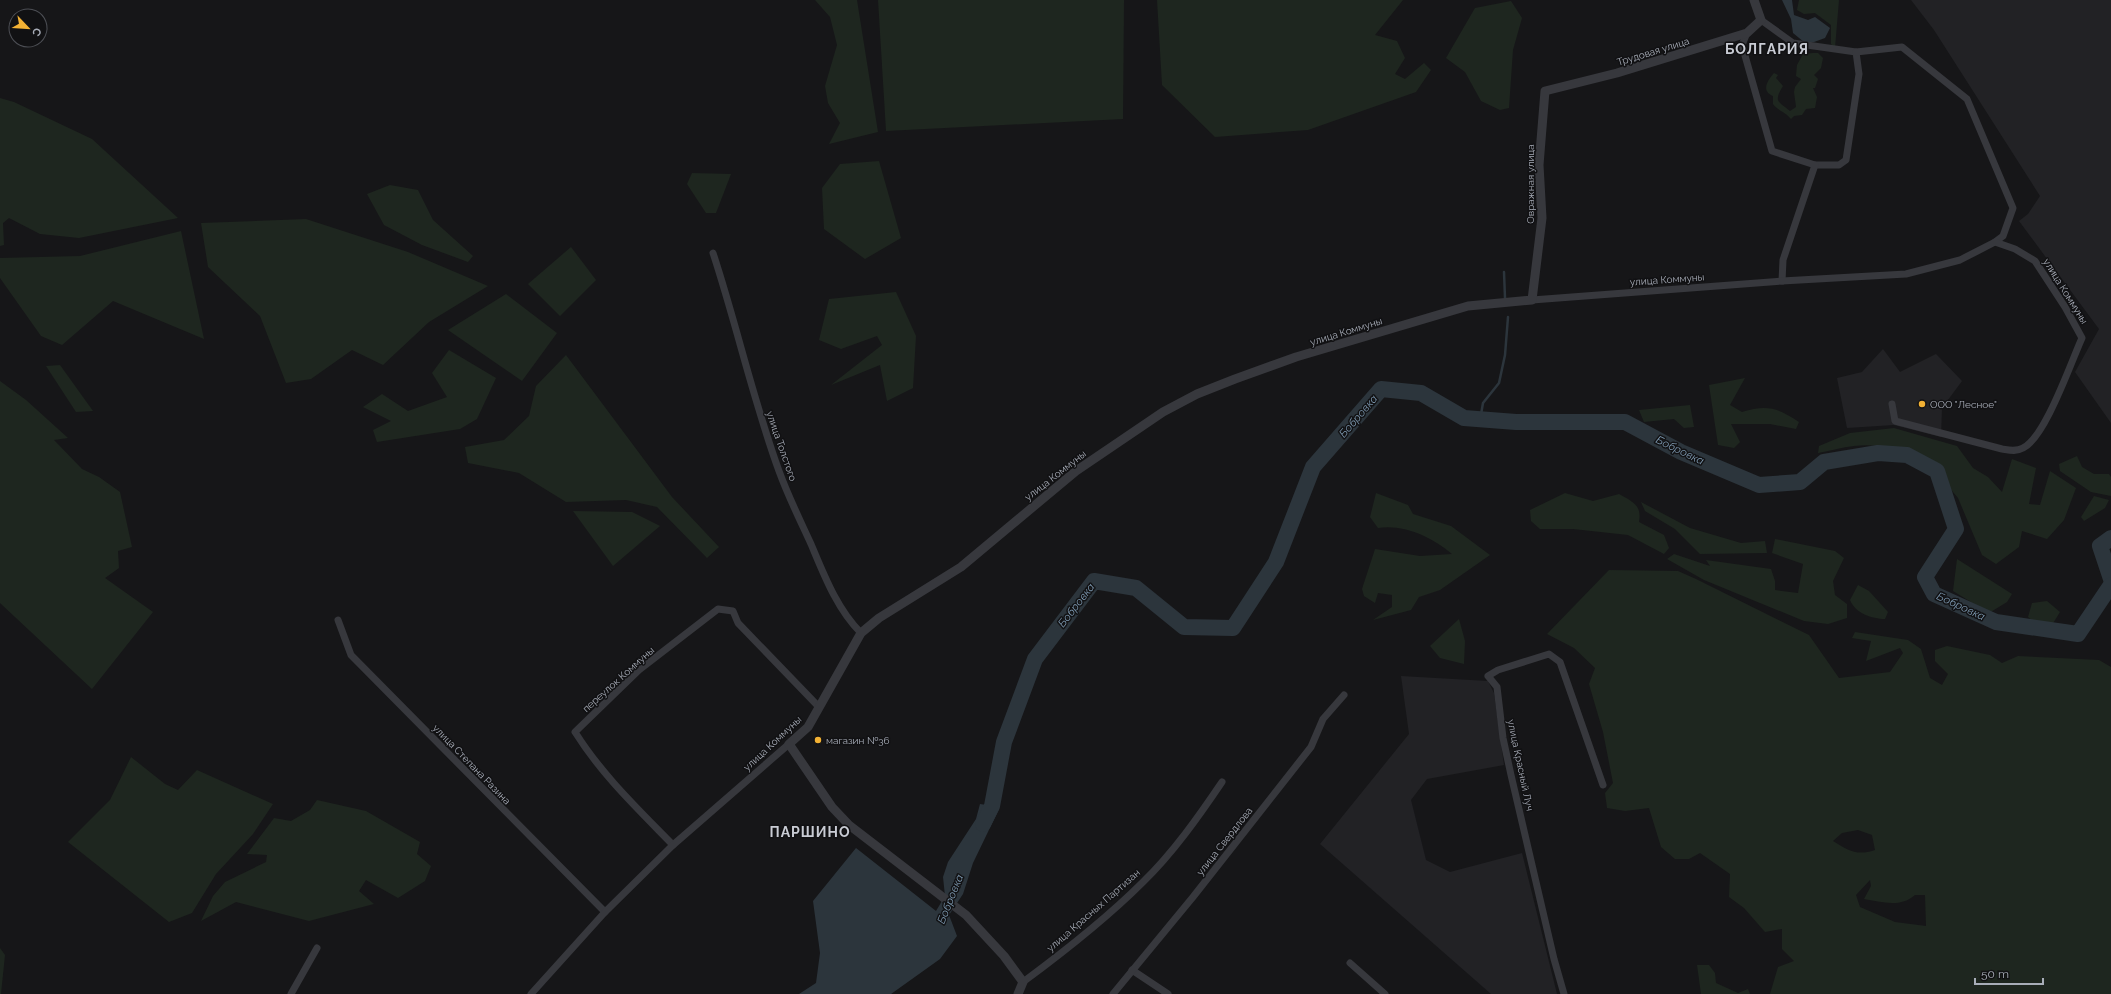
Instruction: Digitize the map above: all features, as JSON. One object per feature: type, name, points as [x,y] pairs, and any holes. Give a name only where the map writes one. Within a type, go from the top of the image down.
[{"type":"street","points":[[1754,0],[1761,20],[1793,43],[1856,52],[1902,47],[1967,99],[2013,208],[2003,236],[1995,242]]},
{"type":"street","name":"Трудовая улица","points":[[1545,91],[1617,73],[1748,33],[1761,20]]},
{"type":"street","points":[[1748,33],[1742,45],[1772,152],[1815,165],[1839,165],[1846,160],[1859,74],[1856,52]]},
{"type":"street","name":"Овражная улица","points":[[1532,300],[1542,218],[1539,165],[1545,91]]},
{"type":"street","points":[[1782,281],[1782,260],[1815,165]]},
{"type":"street","name":"улица Коммуны","points":[[530,994],[605,912],[673,844],[808,727],[818,706],[861,633],[879,618],[961,567],[992,543],[1014,521],[1076,471],[1163,412],[1198,394],[1296,358],[1468,306],[1782,281],[1906,274],[1960,260],[1995,242],[2015,249],[2036,261],[2065,307],[2082,338],[2038,435],[2023,448],[2012,451],[2002,449],[1895,421],[1892,404]]},
{"type":"street","name":"улица Толстого","points":[[713,253],[734,317],[749,381],[779,473],[825,576],[847,619],[861,633]]},
{"type":"street","name":"переулок Коммуны","points":[[673,844],[608,778],[588,753],[575,732],[639,670],[718,609],[733,611],[738,623],[818,706]]},
{"type":"street","name":"улица Степана Разина","points":[[338,620],[351,655],[605,912]]},
{"type":"street","name":"улица Красный Луч","points":[[1564,994],[1554,959],[1511,775],[1503,738],[1497,688],[1488,676],[1498,670],[1549,654],[1560,662],[1603,785]]},
{"type":"street","name":"улица Свердлова","points":[[1113,994],[1193,897],[1311,747],[1323,719],[1344,695]]},
{"type":"street","points":[[789,744],[832,807],[849,825],[966,915],[1004,956],[1024,982]]},
{"type":"street","name":"улица Красных Партизан","points":[[1018,994],[1024,982],[1074,944],[1144,882],[1200,815],[1222,782]]},
{"type":"street","points":[[291,994],[317,948]]},
{"type":"street","points":[[1350,963],[1385,994]]},
{"type":"street","points":[[1132,970],[1168,994]]},
{"type":"shaded area","points":[[815,0],[857,0],[878,132],[829,144],[840,123],[828,103],[825,86],[837,45],[830,17]]},
{"type":"shaded area","points":[[878,0],[1124,0],[1123,119],[886,131]]},
{"type":"shaded area","points":[[1157,0],[1403,0],[1375,35],[1397,41],[1405,58],[1395,74],[1405,79],[1424,63],[1431,70],[1416,92],[1308,130],[1215,137],[1162,85]]},
{"type":"shaded area","points":[[1799,0],[1839,0],[1835,48],[1831,44],[1831,25],[1815,13],[1804,14],[1797,10]]},
{"type":"shaded area","points":[[1911,0],[2111,0],[2111,423],[2075,372],[2099,329],[2019,221],[2028,214],[2040,196],[1934,30]]},
{"type":"shaded area","points":[[1511,1],[1522,18],[1513,50],[1509,108],[1500,110],[1481,101],[1465,72],[1446,58],[1475,8]]},
{"type":"shaded area","points":[[1818,53],[1823,58],[1821,68],[1814,75],[1818,79],[1815,88],[1813,88],[1817,97],[1815,108],[1806,109],[1802,115],[1794,116],[1791,119],[1773,104],[1773,96],[1769,94],[1766,89],[1767,82],[1774,73],[1778,75],[1776,78],[1783,86],[1778,95],[1778,100],[1790,111],[1796,107],[1794,92],[1795,87],[1801,79],[1796,76],[1797,65],[1803,54]]},
{"type":"shaded area","points":[[0,98],[14,102],[92,139],[178,218],[79,238],[40,234],[9,218],[3,223],[4,245],[0,246]]},
{"type":"shaded area","points":[[879,161],[901,238],[865,259],[824,229],[822,188],[840,164]]},
{"type":"shaded area","points":[[692,173],[731,174],[716,213],[706,213],[687,184]]},
{"type":"shaded area","points":[[390,185],[418,190],[433,220],[473,256],[468,262],[422,245],[384,225],[367,194]]},
{"type":"shaded area","points":[[306,219],[408,252],[488,286],[429,322],[383,365],[352,350],[311,379],[286,383],[260,316],[208,267],[201,223]]},
{"type":"shaded area","points":[[181,231],[204,339],[113,301],[62,345],[41,336],[0,278],[0,258],[80,256]]},
{"type":"shaded area","points":[[571,247],[596,280],[560,316],[528,284]]},
{"type":"shaded area","points":[[896,292],[916,336],[913,388],[887,401],[880,365],[831,385],[882,345],[877,336],[841,349],[819,340],[829,299]]},
{"type":"shaded area","points":[[506,294],[557,333],[522,381],[448,330]]},
{"type":"shaded area","name":"ООО \"Лесное\"","points":[[1883,349],[1900,372],[1936,354],[1962,381],[1942,408],[1941,437],[1894,425],[1847,428],[1837,378],[1862,372]]},
{"type":"shaded area","points":[[449,350],[496,378],[477,419],[460,429],[377,442],[373,430],[391,421],[363,407],[382,394],[408,411],[447,397],[432,373]]},
{"type":"shaded area","points":[[566,355],[672,497],[719,547],[707,558],[657,507],[626,500],[566,502],[519,473],[468,463],[465,447],[504,440],[529,416],[536,386]]},
{"type":"shaded area","points":[[60,365],[93,411],[76,412],[46,366]]},
{"type":"shaded area","points":[[1745,378],[1730,405],[1742,412],[1758,408],[1772,409],[1785,413],[1799,422],[1796,429],[1770,424],[1731,424],[1740,442],[1734,448],[1718,445],[1709,385]]},
{"type":"shaded area","points":[[0,381],[26,400],[68,438],[54,440],[82,469],[99,477],[120,492],[132,547],[118,551],[119,568],[105,578],[153,612],[92,689],[0,603]]},
{"type":"shaded area","points":[[1690,405],[1694,427],[1684,428],[1674,419],[1644,422],[1639,410]]},
{"type":"shaded area","points":[[1894,428],[1957,446],[1973,468],[1988,477],[2002,492],[2012,459],[2036,468],[2029,504],[2040,505],[2050,471],[2076,488],[2064,520],[2047,539],[2022,531],[2019,547],[1996,564],[1982,555],[1958,498],[1948,486],[1943,467],[1889,447],[1866,445],[1818,453],[1819,446],[1850,433]]},
{"type":"shaded area","points":[[2077,456],[2082,467],[2094,474],[2109,474],[2111,477],[2111,496],[2091,492],[2060,471],[2059,464]]},
{"type":"shaded area","points":[[1376,493],[1408,505],[1413,514],[1451,526],[1490,555],[1440,590],[1419,597],[1411,610],[1373,620],[1392,607],[1392,595],[1378,593],[1375,603],[1364,596],[1362,589],[1375,549],[1420,556],[1452,554],[1436,542],[1417,533],[1398,528],[1378,528],[1370,517]]},
{"type":"shaded area","points":[[1565,493],[1593,501],[1619,494],[1632,502],[1638,508],[1640,516],[1639,522],[1664,535],[1669,548],[1664,554],[1628,535],[1573,529],[1540,529],[1531,521],[1530,510]]},
{"type":"shaded area","points":[[2094,496],[2109,500],[2105,508],[2084,521],[2081,517]]},
{"type":"shaded area","points":[[1641,502],[1690,528],[1741,543],[1765,541],[1767,553],[1700,554],[1675,529],[1645,511]]},
{"type":"shaded area","points":[[573,511],[632,512],[660,526],[613,566]]},
{"type":"shaded area","points":[[1775,539],[1835,551],[1844,558],[1833,581],[1835,595],[1847,604],[1847,618],[1828,624],[1804,621],[1704,580],[1667,559],[1674,554],[1710,566],[1706,560],[1771,569],[1775,581],[1775,590],[1798,593],[1803,564],[1772,553]]},
{"type":"shaded area","points":[[1957,559],[2012,594],[2007,602],[1989,613],[1953,591]]},
{"type":"shaded area","points":[[1609,570],[1678,571],[1809,635],[1839,678],[1890,672],[1903,653],[1900,648],[1866,661],[1871,641],[1852,638],[1855,632],[1908,640],[1921,649],[1930,678],[1942,685],[1948,674],[1935,661],[1935,650],[1947,646],[1990,655],[2002,663],[2018,656],[2099,660],[2111,667],[2111,994],[1770,994],[1778,967],[1794,961],[1782,949],[1782,929],[1765,932],[1744,908],[1729,897],[1730,874],[1700,853],[1689,859],[1675,859],[1661,847],[1649,808],[1625,811],[1607,808],[1605,793],[1613,783],[1603,732],[1589,684],[1595,668],[1574,648],[1547,634]],"holes":[[[1858,830],[1872,835],[1875,850],[1863,853],[1853,852],[1833,841],[1842,833]],[[1870,880],[1871,886],[1864,899],[1897,903],[1904,902],[1915,895],[1925,895],[1926,926],[1895,922],[1860,907],[1856,895]]]},
{"type":"shaded area","points":[[1858,585],[1869,591],[1888,612],[1885,619],[1875,618],[1864,614],[1852,605],[1850,600]]},
{"type":"shaded area","points":[[2047,601],[2060,612],[2052,625],[2037,624],[2028,617],[2032,603]]},
{"type":"shaded area","points":[[1459,619],[1465,641],[1464,664],[1440,658],[1430,646]]},
{"type":"shaded area","points":[[1401,676],[1488,681],[1494,693],[1504,765],[1427,779],[1411,800],[1426,860],[1450,872],[1522,853],[1557,994],[1491,994],[1320,844],[1409,734]]},
{"type":"shaded area","points":[[131,757],[165,784],[178,790],[197,770],[273,804],[253,834],[216,874],[192,913],[169,922],[68,842],[110,800]]},
{"type":"shaded area","points":[[317,800],[366,811],[420,842],[417,854],[431,866],[425,881],[398,898],[366,880],[359,891],[374,904],[309,921],[236,902],[201,921],[213,896],[225,882],[266,862],[267,855],[247,854],[274,818],[291,821],[310,810]]},
{"type":"shaded area","points":[[0,948],[5,955],[1,994],[0,994]]},
{"type":"shaded area","points":[[1697,965],[1709,965],[1715,973],[1716,983],[1738,993],[1748,989],[1750,994],[1701,994]]},
{"type":"water","points":[[1782,0],[1792,0],[1794,15],[1808,20],[1815,17],[1830,28],[1825,38],[1814,42],[1804,42],[1793,33],[1791,19]]},
{"type":"water","points":[[980,804],[999,809],[973,863],[963,894],[949,915],[957,936],[940,959],[891,994],[799,994],[816,983],[820,953],[813,901],[856,848],[936,911],[945,896],[943,877],[948,862],[976,819]]},
{"type":"waterway","points":[[1504,272],[1505,298]]},
{"type":"waterway","points":[[1480,420],[1483,403],[1499,383],[1505,355],[1508,317]]},
{"type":"waterway","name":"Бобровка","points":[[983,824],[992,806],[1004,742],[1035,659],[1094,581],[1136,588],[1184,627],[1233,628],[1276,562],[1313,467],[1381,389],[1421,393],[1464,418],[1516,422],[1625,422],[1681,452],[1759,485],[1800,482],[1824,462],[1878,453],[1907,455],[1937,471],[1956,529],[1925,577],[1934,594],[1996,622],[2078,634],[2111,585]]},
{"type":"waterway","name":"Бобровка","points":[[2111,538],[2100,546],[2111,579]]},
{"type":"place","name":"ООО \"Лесное\"","points":[[1922,404]]},
{"type":"place","name":"магазин №36","points":[[818,740]]},
{"type":"district","name":"БОЛГАРИЯ","points":[[1767,49]]},
{"type":"district","name":"ПАРШИНО","points":[[810,832]]}]
